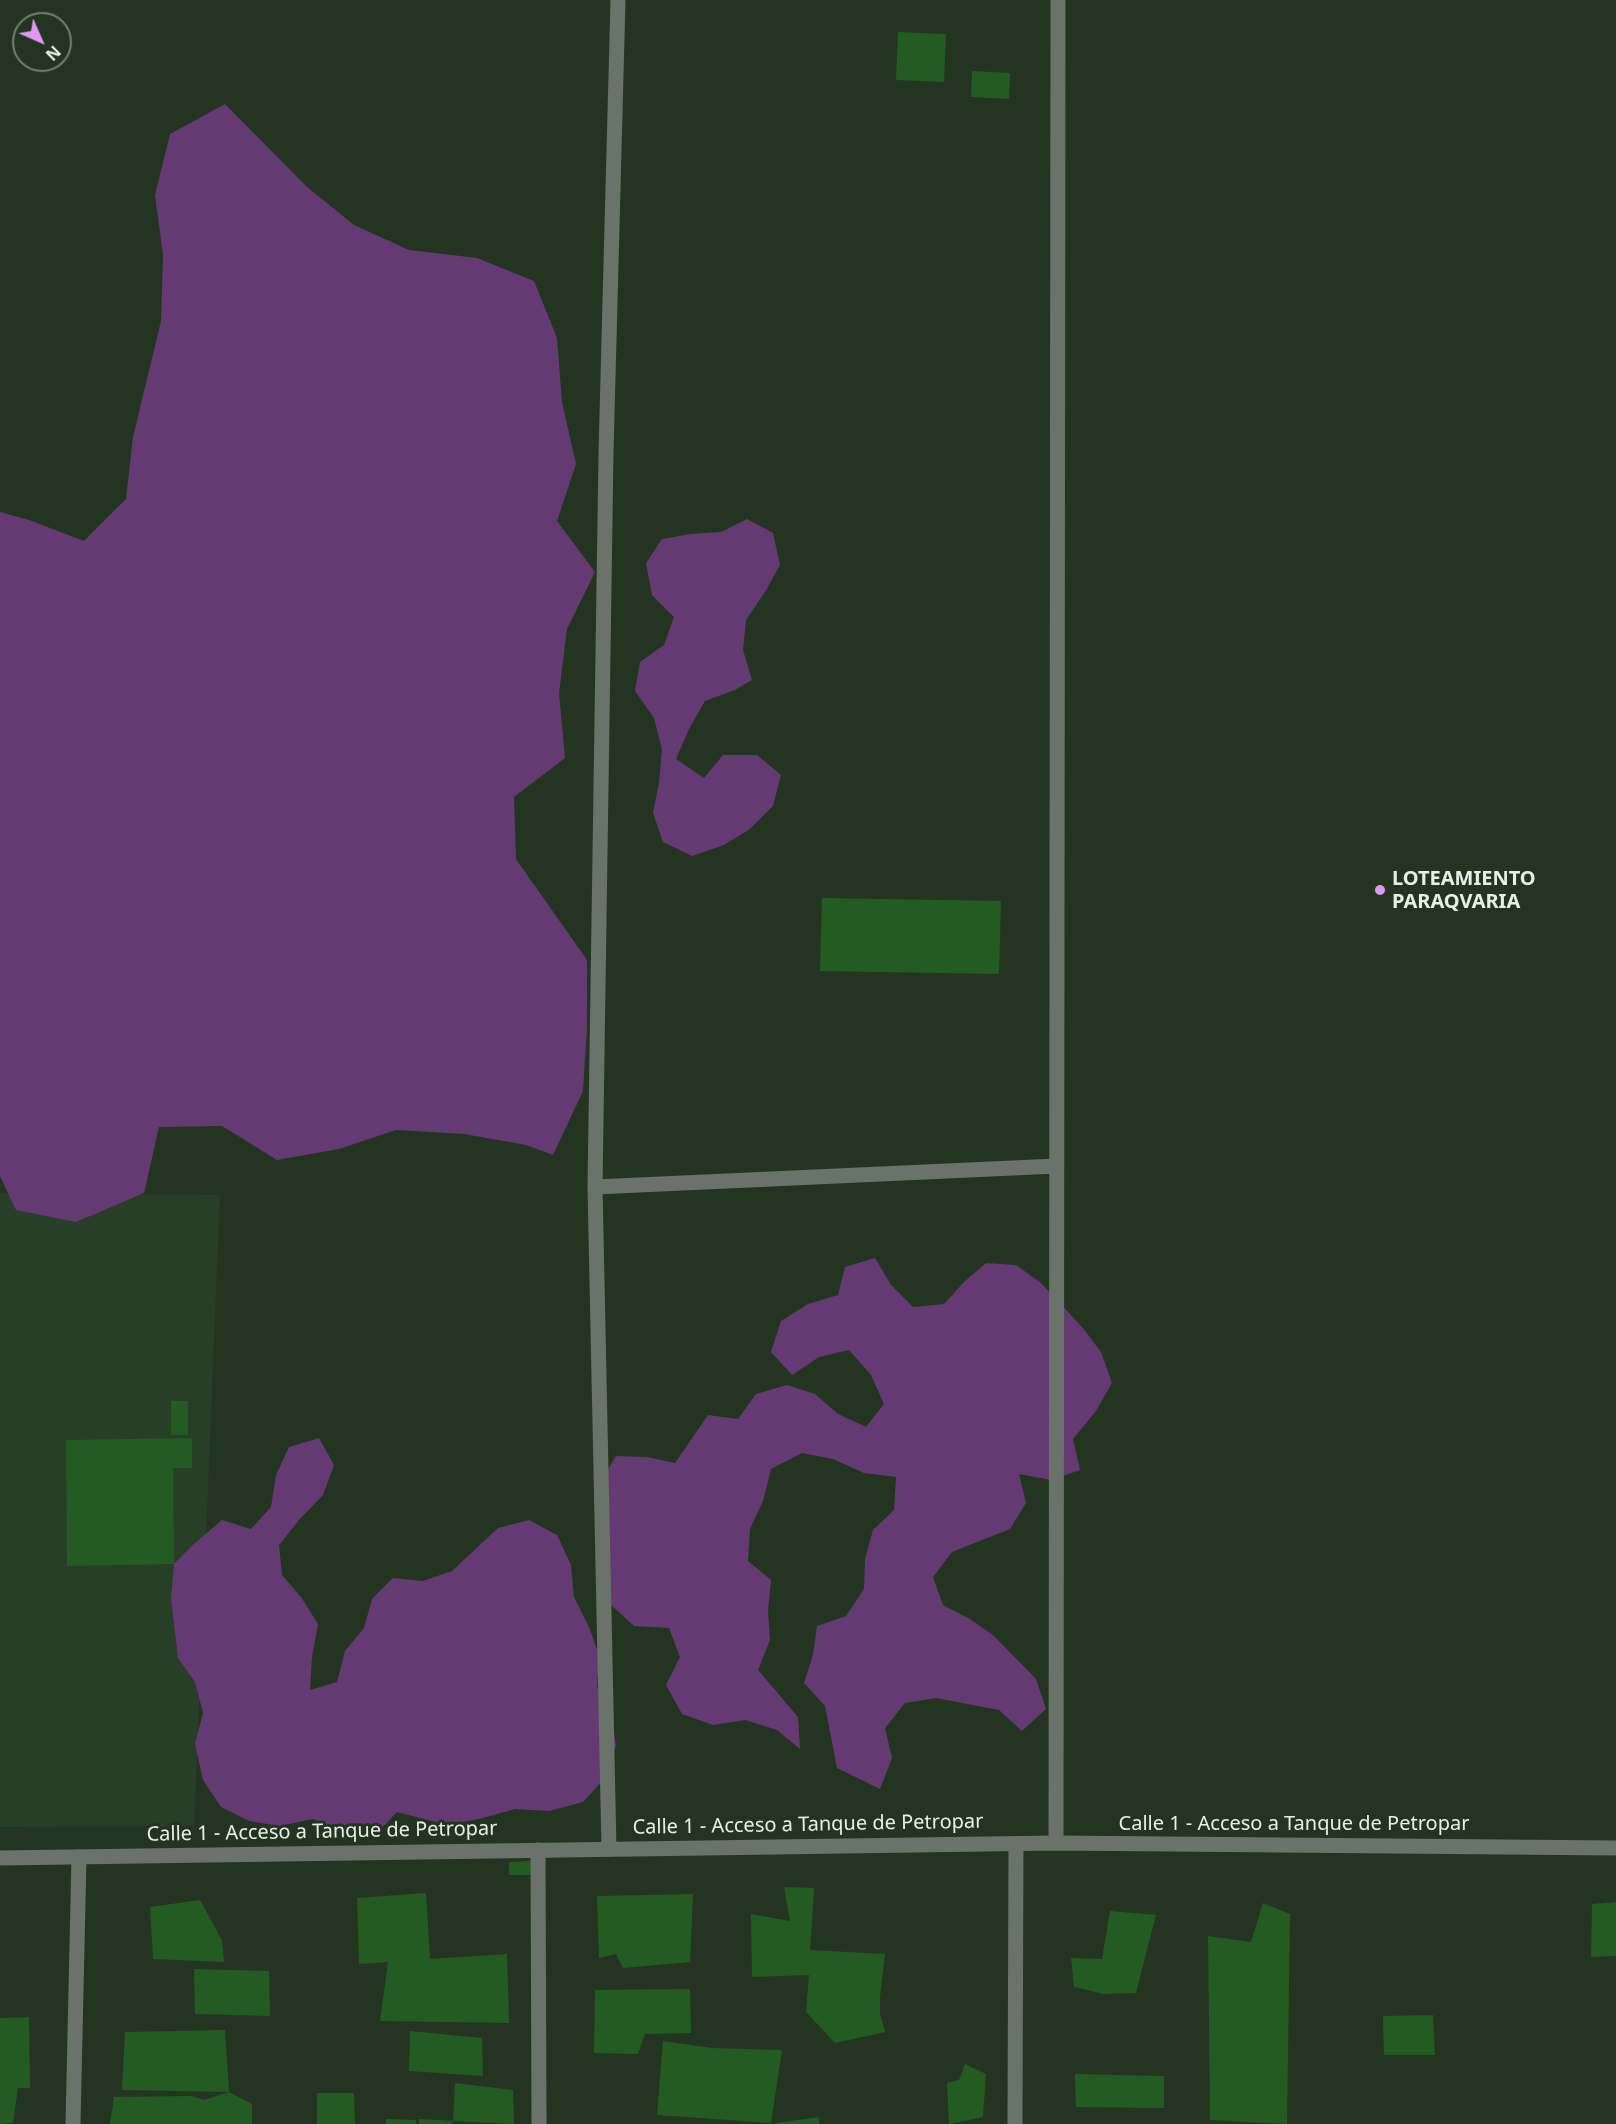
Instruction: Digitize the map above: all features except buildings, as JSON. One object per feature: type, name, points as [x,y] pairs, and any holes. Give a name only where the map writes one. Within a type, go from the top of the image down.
[{"type":"street","points":[[609,1849],[596,1187],[606,465],[618,0]]},
{"type":"street","points":[[1056,1843],[1058,0]]},
{"type":"street","points":[[596,1187],[1057,1166]]},
{"type":"street","name":"Calle 1 - Acceso a Tanque de Petropar","points":[[0,1858],[1056,1843],[1616,1848]]},
{"type":"street","points":[[1015,2124],[1017,1844]]},
{"type":"street","points":[[538,1850],[539,2124]]},
{"type":"street","points":[[73,2124],[79,1857]]},
{"type":"shaded area","points":[[225,104],[307,187],[354,225],[409,250],[477,258],[534,281],[557,338],[562,402],[576,464],[557,521],[595,572],[567,629],[559,693],[565,758],[514,797],[516,859],[587,960],[587,1028],[583,1091],[553,1155],[526,1145],[464,1134],[396,1130],[339,1149],[277,1160],[222,1126],[159,1127],[144,1193],[76,1222],[16,1210],[0,1176],[0,512],[29,520],[84,541],[126,499],[133,437],[161,321],[163,255],[155,195],[170,134]]},
{"type":"shaded area","points":[[747,519],[773,533],[780,565],[746,620],[743,650],[752,680],[735,690],[705,701],[676,759],[704,778],[723,755],[757,755],[781,775],[773,806],[750,829],[724,845],[692,856],[663,842],[653,813],[662,749],[654,718],[635,691],[640,662],[664,645],[674,617],[652,595],[646,563],[662,539],[721,532]]},
{"type":"shaded area","points":[[0,1193],[220,1195],[194,1826],[0,1827]]},
{"type":"shaded area","points":[[875,1258],[891,1285],[913,1307],[944,1304],[986,1263],[1016,1265],[1041,1283],[1083,1328],[1101,1352],[1112,1383],[1096,1411],[1073,1439],[1080,1470],[1051,1480],[1019,1474],[1026,1503],[1010,1529],[952,1552],[933,1577],[943,1605],[970,1619],[994,1636],[1036,1679],[1046,1709],[1022,1731],[999,1710],[936,1698],[905,1703],[885,1728],[892,1758],[880,1789],[837,1768],[825,1706],[804,1683],[813,1655],[817,1626],[846,1616],[864,1589],[865,1559],[873,1530],[894,1510],[896,1477],[864,1473],[833,1459],[802,1453],[771,1469],[763,1501],[750,1529],[748,1561],[771,1580],[768,1611],[770,1640],[758,1670],[798,1717],[800,1749],[777,1730],[745,1720],[713,1725],[682,1714],[666,1685],[680,1657],[669,1628],[634,1626],[610,1604],[600,1483],[616,1456],[647,1457],[675,1463],[708,1415],[738,1419],[756,1394],[787,1385],[815,1394],[838,1414],[866,1427],[884,1404],[871,1375],[849,1350],[819,1357],[792,1375],[771,1352],[781,1321],[808,1304],[838,1295],[845,1267]]},
{"type":"shaded area","points":[[319,1438],[334,1465],[323,1495],[279,1545],[282,1575],[301,1597],[318,1624],[312,1657],[310,1690],[337,1682],[345,1651],[364,1628],[372,1599],[393,1578],[423,1581],[452,1571],[498,1528],[529,1520],[557,1535],[571,1565],[574,1597],[589,1627],[599,1655],[597,1687],[612,1716],[616,1746],[606,1777],[583,1802],[549,1811],[515,1809],[447,1825],[397,1812],[373,1837],[342,1831],[313,1819],[280,1826],[249,1821],[221,1807],[203,1780],[195,1744],[203,1713],[195,1682],[178,1658],[171,1598],[174,1564],[222,1520],[251,1529],[271,1507],[276,1475],[289,1447]]},
{"type":"place","name":"LOTEAMIENTO PARAQVARIA","points":[[1380,890]]}]
